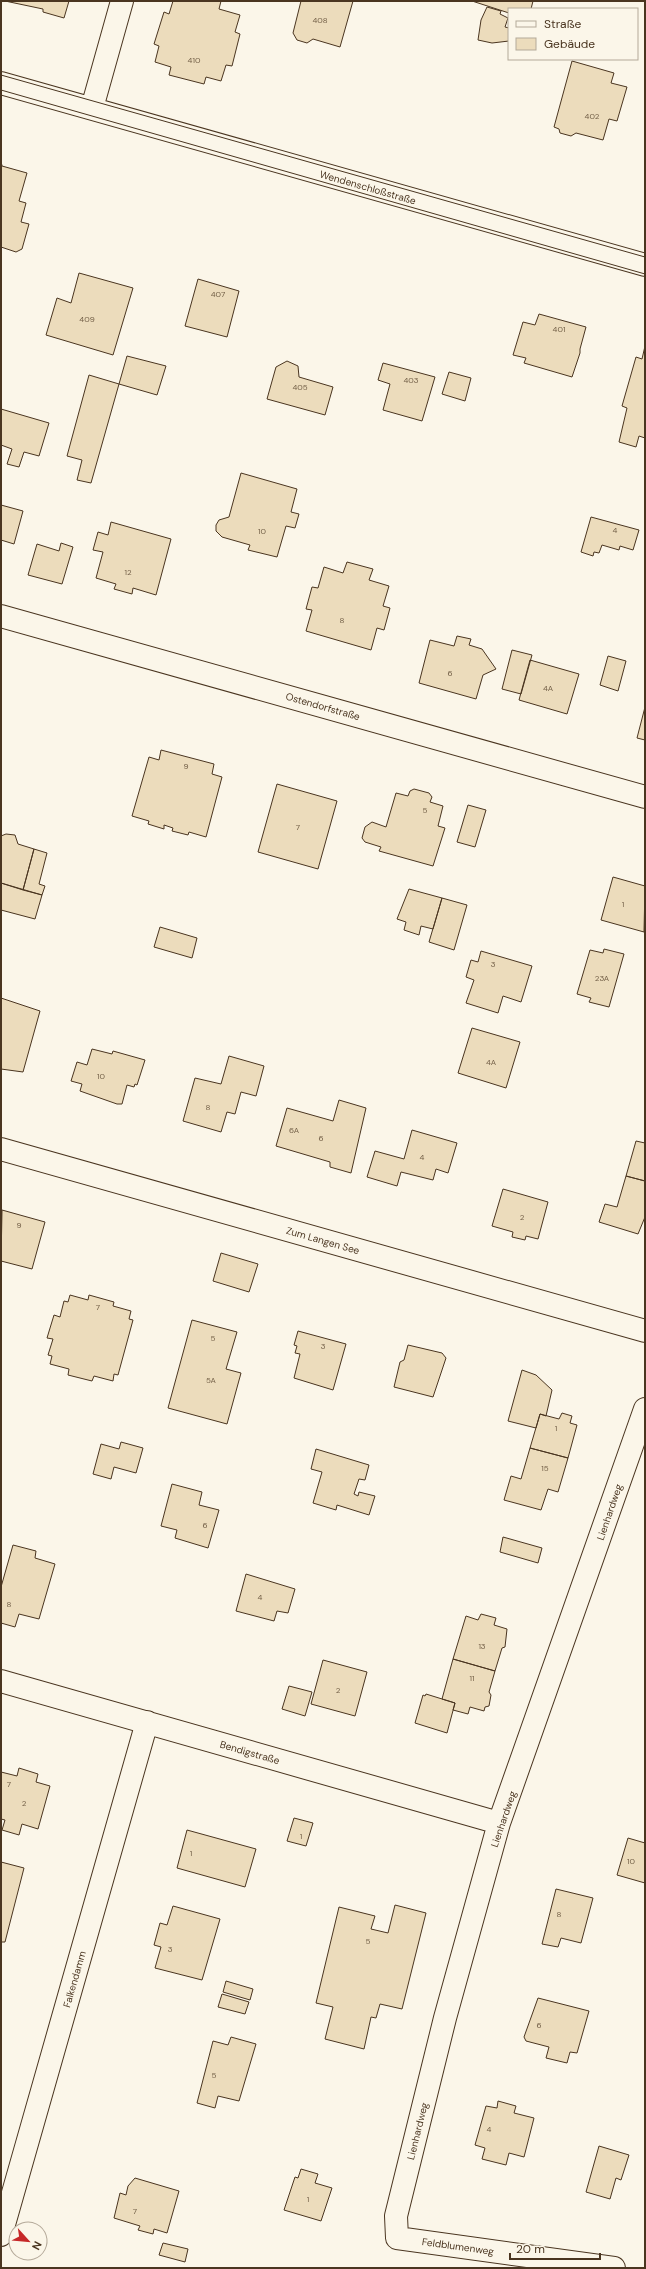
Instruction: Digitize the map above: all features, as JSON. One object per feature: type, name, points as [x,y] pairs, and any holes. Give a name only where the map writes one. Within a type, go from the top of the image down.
[{"type":"street","points":[[92,108],[122,1]]},
{"type":"street","name":"Wendenschloßstraße","points":[[1,83],[645,265]]},
{"type":"street","name":"Ostendorfstraße","points":[[1,616],[645,797]]},
{"type":"street","name":"Zum Langen See","points":[[1,1149],[645,1331]]},
{"type":"street","name":"Lienhardweg","points":[[397,2238],[396,2216],[401,2193],[445,2018],[499,1824],[645,1409]]},
{"type":"street","name":"Bendigstraße","points":[[1,1681],[499,1824]]},
{"type":"street","name":"Falkendamm","points":[[1,2235],[147,1722]]},
{"type":"street","name":"Feldblumenweg","points":[[397,2238],[614,2268]]},
{"type":"building","points":[[5,1],[69,1],[64,18],[43,12],[43,9]]},
{"type":"building","points":[[173,1],[221,1],[219,9],[240,15],[235,32],[240,34],[232,66],[226,65],[221,81],[206,77],[204,84],[169,75],[171,67],[155,62],[159,46],[154,44],[164,12],[169,14]]},
{"type":"building","points":[[301,1],[353,1],[340,47],[313,39],[307,43],[297,40],[293,33]]},
{"type":"building","points":[[472,1],[533,1],[531,8],[508,8],[508,13]]},
{"type":"building","points":[[487,7],[501,11],[500,14],[508,18],[505,27],[508,28],[508,41],[492,43],[478,40],[481,20]]},
{"type":"building","points":[[572,61],[614,73],[611,83],[627,87],[617,121],[609,119],[603,140],[576,133],[571,136],[560,133],[559,129],[554,127]]},
{"type":"building","points":[[1,161],[2,166],[27,173],[19,201],[26,203],[21,222],[29,224],[22,249],[16,252],[1,247]]},
{"type":"building","points":[[79,273],[133,288],[113,355],[46,335],[57,298],[71,303]]},
{"type":"building","points":[[198,279],[239,291],[227,337],[185,326]]},
{"type":"building","points":[[539,314],[586,327],[580,353],[572,377],[524,363],[526,358],[513,355],[523,322],[535,325]]},
{"type":"building","points":[[645,346],[645,438],[639,436],[636,447],[619,442],[627,408],[622,406],[636,357],[642,359]]},
{"type":"building","points":[[127,356],[166,366],[157,395],[119,384]]},
{"type":"building","points":[[287,361],[298,366],[299,377],[333,387],[325,415],[267,399],[276,367]]},
{"type":"building","points":[[383,363],[435,377],[422,421],[383,410],[390,384],[378,380]]},
{"type":"building","points":[[449,372],[471,378],[465,401],[442,394]]},
{"type":"building","points":[[89,375],[119,384],[91,483],[77,480],[82,460],[67,456]]},
{"type":"building","points":[[1,409],[49,423],[39,456],[24,452],[19,467],[7,464],[12,449],[1,445]]},
{"type":"building","points":[[241,473],[297,489],[291,512],[299,514],[295,528],[286,526],[277,557],[248,550],[250,545],[222,537],[216,531],[216,525],[219,520],[229,517]]},
{"type":"building","points":[[1,505],[23,511],[14,544],[1,540]]},
{"type":"building","points":[[591,517],[639,530],[633,550],[620,546],[619,550],[602,545],[599,553],[594,552],[593,556],[581,552]]},
{"type":"building","points":[[111,522],[171,539],[156,595],[133,588],[132,594],[114,589],[116,584],[96,578],[103,552],[93,550],[98,532],[108,535]]},
{"type":"building","points":[[61,543],[73,547],[62,584],[28,575],[37,544],[59,551]]},
{"type":"building","points":[[347,562],[373,569],[369,580],[389,586],[383,606],[390,608],[384,630],[377,628],[371,650],[306,631],[312,610],[306,609],[312,587],[318,588],[324,567],[343,573]]},
{"type":"building","points":[[457,636],[471,639],[469,645],[482,649],[496,669],[483,675],[476,699],[419,683],[430,640],[454,646]]},
{"type":"building","points":[[512,650],[532,655],[521,694],[502,689]]},
{"type":"building","points":[[608,656],[626,661],[618,691],[600,685]]},
{"type":"building","points":[[530,660],[579,674],[567,714],[519,700]]},
{"type":"building","points":[[645,707],[645,740],[637,738]]},
{"type":"building","points":[[161,750],[214,764],[212,774],[222,777],[206,837],[189,832],[188,835],[172,831],[173,828],[164,825],[164,829],[148,824],[149,821],[132,816],[149,757],[159,760]]},
{"type":"building","points":[[277,784],[337,801],[318,869],[258,852]]},
{"type":"building","points":[[414,789],[429,793],[432,797],[430,802],[443,806],[438,826],[445,828],[433,866],[379,851],[381,847],[365,842],[362,838],[365,827],[372,822],[386,827],[396,793],[408,796],[410,791]]},
{"type":"building","points":[[468,805],[486,810],[475,847],[457,842]]},
{"type":"building","points":[[6,834],[15,835],[18,844],[34,849],[23,890],[1,883],[1,836]]},
{"type":"building","points":[[34,849],[47,853],[39,884],[45,886],[42,895],[23,890]]},
{"type":"building","points":[[613,877],[645,886],[644,932],[601,920]]},
{"type":"building","points":[[1,883],[42,895],[35,919],[1,910]]},
{"type":"building","points":[[409,889],[442,898],[433,929],[421,926],[419,935],[404,930],[406,922],[397,919]]},
{"type":"building","points":[[442,898],[467,905],[454,950],[429,942]]},
{"type":"building","points":[[160,927],[197,938],[192,958],[154,947]]},
{"type":"building","points":[[604,949],[624,954],[609,1007],[589,1002],[591,998],[577,994],[590,950],[603,953]]},
{"type":"building","points":[[481,951],[532,966],[521,1002],[503,996],[498,1013],[466,1003],[474,980],[466,977],[471,960],[478,962]]},
{"type":"building","points":[[1,998],[40,1011],[23,1072],[1,1069]]},
{"type":"building","points":[[472,1028],[520,1042],[506,1088],[458,1073]]},
{"type":"building","points":[[92,1049],[112,1054],[113,1051],[145,1060],[137,1085],[135,1084],[134,1087],[127,1085],[122,1104],[117,1104],[80,1091],[82,1084],[71,1081],[77,1062],[87,1065]]},
{"type":"building","points":[[229,1056],[264,1066],[256,1096],[241,1092],[235,1114],[227,1112],[221,1132],[183,1121],[195,1078],[221,1084]]},
{"type":"building","points":[[339,1100],[366,1108],[351,1173],[330,1167],[330,1162],[276,1146],[287,1108],[333,1121]]},
{"type":"building","points":[[412,1130],[457,1143],[448,1173],[436,1169],[433,1180],[401,1172],[397,1186],[367,1177],[375,1151],[404,1159]]},
{"type":"building","points":[[636,1141],[645,1143],[645,1181],[626,1176]]},
{"type":"building","points":[[626,1176],[645,1181],[645,1217],[638,1234],[599,1222],[605,1204],[617,1207]]},
{"type":"building","points":[[503,1189],[548,1202],[538,1239],[526,1236],[525,1240],[512,1237],[513,1232],[492,1226]]},
{"type":"building","points":[[2,1210],[45,1222],[32,1269],[1,1261]]},
{"type":"building","points":[[221,1253],[258,1264],[249,1292],[213,1281]]},
{"type":"building","points":[[70,1295],[88,1300],[89,1295],[114,1302],[113,1306],[131,1311],[129,1319],[133,1320],[118,1375],[114,1374],[113,1381],[94,1376],[92,1381],[68,1375],[69,1369],[50,1364],[52,1356],[48,1355],[53,1339],[47,1338],[54,1315],[60,1317],[64,1301],[68,1302]]},
{"type":"building","points":[[192,1320],[237,1332],[226,1369],[241,1373],[227,1424],[168,1408]]},
{"type":"building","points":[[298,1331],[346,1344],[333,1390],[294,1378],[300,1354],[295,1353],[297,1346],[294,1345]]},
{"type":"building","points":[[408,1345],[442,1353],[446,1358],[433,1397],[394,1387],[400,1362],[404,1360]]},
{"type":"building","points":[[522,1370],[536,1375],[552,1390],[546,1416],[540,1414],[536,1428],[508,1421]]},
{"type":"building","points":[[562,1413],[572,1416],[570,1423],[577,1425],[568,1458],[530,1448],[540,1414],[559,1419]]},
{"type":"building","points":[[121,1442],[143,1448],[136,1473],[114,1467],[111,1479],[93,1474],[101,1444],[119,1449]]},
{"type":"building","points":[[530,1448],[568,1458],[558,1492],[548,1489],[541,1510],[504,1500],[511,1476],[521,1479]]},
{"type":"building","points":[[316,1449],[369,1465],[365,1480],[359,1479],[354,1494],[358,1496],[359,1492],[375,1496],[369,1515],[337,1505],[336,1510],[313,1503],[322,1472],[311,1469]]},
{"type":"building","points":[[172,1484],[202,1492],[199,1505],[219,1510],[208,1548],[175,1538],[177,1530],[161,1526]]},
{"type":"building","points":[[503,1537],[542,1548],[538,1563],[500,1552]]},
{"type":"building","points":[[13,1545],[36,1551],[35,1558],[55,1564],[39,1619],[19,1614],[15,1627],[1,1623],[1,1587]]},
{"type":"building","points":[[246,1574],[295,1589],[288,1613],[277,1611],[274,1621],[236,1611]]},
{"type":"building","points":[[481,1614],[496,1618],[494,1625],[507,1629],[505,1647],[502,1648],[495,1671],[453,1659],[466,1616],[478,1620]]},
{"type":"building","points":[[453,1659],[495,1671],[489,1692],[491,1695],[489,1706],[485,1707],[484,1711],[470,1707],[468,1714],[453,1710],[455,1703],[442,1699]]},
{"type":"building","points":[[323,1660],[367,1672],[355,1716],[311,1704]]},
{"type":"building","points":[[289,1686],[312,1692],[305,1716],[282,1709]]},
{"type":"building","points":[[426,1694],[455,1703],[447,1733],[415,1723],[423,1695],[425,1696]]},
{"type":"building","points":[[19,1768],[38,1774],[36,1782],[50,1786],[38,1829],[22,1824],[19,1835],[2,1830],[5,1820],[1,1819],[1,1772],[17,1776]]},
{"type":"building","points":[[294,1818],[313,1823],[306,1846],[287,1841]]},
{"type":"building","points":[[187,1830],[256,1849],[245,1887],[177,1868]]},
{"type":"building","points":[[628,1838],[645,1843],[645,1883],[617,1875]]},
{"type":"building","points":[[1,1862],[24,1868],[5,1942],[1,1942]]},
{"type":"building","points":[[556,1889],[593,1898],[581,1943],[561,1938],[558,1947],[542,1944]]},
{"type":"building","points":[[395,1905],[426,1913],[402,2009],[380,2004],[376,2018],[371,2017],[364,2049],[325,2039],[333,2007],[316,2003],[339,1907],[375,1916],[371,1929],[388,1933]]},
{"type":"building","points":[[173,1906],[220,1919],[202,1980],[155,1968],[161,1947],[154,1945],[160,1923],[167,1925]]},
{"type":"building","points":[[226,1981],[253,1989],[250,2000],[223,1992]]},
{"type":"building","points":[[222,1994],[249,2002],[245,2014],[218,2007]]},
{"type":"building","points":[[538,1998],[589,2011],[577,2053],[570,2052],[567,2063],[546,2058],[549,2047],[526,2041],[524,2037]]},
{"type":"building","points":[[231,2037],[256,2044],[239,2101],[218,2096],[215,2108],[197,2103],[213,2041],[228,2045]]},
{"type":"building","points":[[498,2101],[516,2106],[514,2113],[534,2118],[524,2157],[509,2153],[506,2165],[482,2159],[485,2148],[475,2145],[486,2106],[497,2108]]},
{"type":"building","points":[[599,2146],[629,2155],[621,2180],[616,2178],[610,2199],[586,2192]]},
{"type":"building","points":[[301,2169],[318,2174],[315,2183],[332,2188],[321,2221],[284,2210],[295,2177],[298,2178]]},
{"type":"building","points":[[135,2178],[179,2191],[167,2233],[154,2229],[153,2234],[138,2230],[140,2226],[114,2218],[120,2193],[126,2195],[128,2186]]},
{"type":"building","points":[[163,2243],[188,2249],[185,2262],[159,2255]]},
{"type":"tram line","points":[[1,75],[645,257]]},
{"type":"tram line","points":[[1,90],[645,274]]}]
